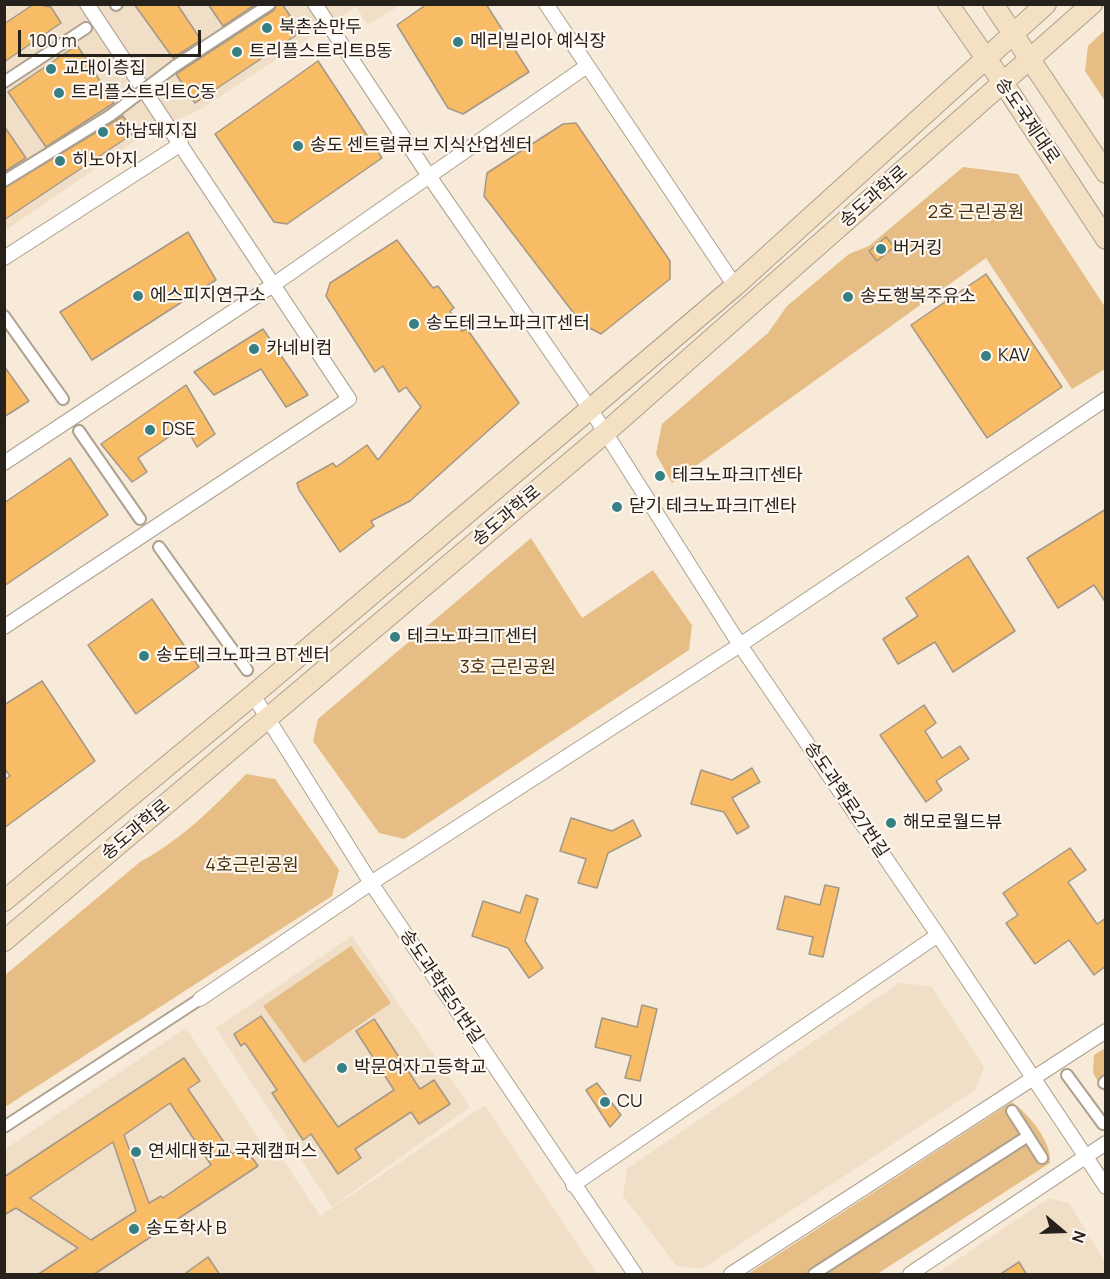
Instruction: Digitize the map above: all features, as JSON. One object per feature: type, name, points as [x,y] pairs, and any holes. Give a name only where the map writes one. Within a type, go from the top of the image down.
[{"type":"main road","name":"송도국제대로","points":[[948,4],[1004,84],[1106,239]]},
{"type":"main road","name":"송도국제대로","points":[[993,4],[1106,172]]},
{"type":"main road","name":"송도과학로","points":[[4,901],[591,410],[735,286],[1047,4]]},
{"type":"main road","name":"송도과학로","points":[[4,941],[605,433],[1004,84],[1030,57],[1092,4]]},
{"type":"street","points":[[4,627],[349,399],[87,4]]},
{"type":"street","points":[[4,181],[111,115],[175,66],[270,4]]},
{"type":"street","name":"송도과학로27번길","points":[[315,4],[429,176],[591,410],[740,645],[1106,1187]]},
{"type":"street","points":[[546,4],[735,286]]},
{"type":"street","points":[[4,82],[86,28]]},
{"type":"street","points":[[4,463],[273,285],[587,66]]},
{"type":"street","points":[[4,258],[181,144]]},
{"type":"street","points":[[4,316],[63,399]]},
{"type":"street","points":[[4,1127],[200,999],[371,883],[740,645],[1106,399]]},
{"type":"street","points":[[79,432],[140,519]]},
{"type":"street","points":[[159,547],[247,670]]},
{"type":"street","name":"송도과학로51번길","points":[[253,695],[371,883],[635,1275]]},
{"type":"street","points":[[573,1185],[938,935]]},
{"type":"street","points":[[731,1275],[1106,1031]]},
{"type":"street","points":[[1067,1075],[1103,1125]]},
{"type":"street","points":[[1012,1111],[1042,1158]]},
{"type":"street","points":[[814,1275],[1028,1136]]},
{"type":"street","points":[[910,1275],[1106,1143]]},
{"type":"shaded area","points":[[13,5],[400,5],[368,25],[356,7],[199,110],[142,136],[5,231],[4,10]]},
{"type":"shaded area","name":"박문여자고등학교","points":[[352,936],[470,1107],[332,1207],[216,1028]]},
{"type":"shaded area","points":[[899,983],[931,986],[984,1067],[975,1090],[702,1269],[676,1265],[623,1196],[627,1169]]},
{"type":"shaded area","name":"연세대학교 국제캠퍼스","points":[[186,1028],[268,1153],[277,1150],[320,1216],[485,1105],[597,1274],[5,1274],[5,1149]]},
{"type":"shaded area","points":[[1049,1198],[1069,1203],[1105,1262],[1105,1274],[936,1274]]},
{"type":"green space","points":[[1105,30],[1105,101],[1085,71],[1088,46]]},
{"type":"green space","name":"2호 근린공원","points":[[963,167],[1018,174],[1105,307],[1105,369],[1072,389],[986,258],[672,483],[656,454],[662,424],[768,333],[787,306],[849,254],[869,246]]},
{"type":"green space","name":"3호 근린공원","points":[[531,538],[582,618],[653,570],[692,625],[689,650],[404,839],[379,833],[313,741],[318,719]]},
{"type":"green space","name":"4호근린공원","points":[[246,774],[275,779],[339,870],[332,896],[5,1107],[5,975],[140,862],[183,833]]},
{"type":"green space","points":[[351,946],[391,1003],[304,1063],[263,1006]]},
{"type":"green space","points":[[1105,1048],[1105,1093],[1093,1073],[1094,1055]]},
{"type":"green space","points":[[1012,1102],[1038,1129],[1047,1146],[1050,1163],[877,1274],[748,1274]]},
{"type":"building","points":[[34,4],[51,7],[61,23],[4,62],[4,24]]},
{"type":"building","name":"트리플스트리트B동","points":[[134,4],[177,4],[201,40],[173,58]]},
{"type":"building","name":"트리플스트리트B동","points":[[208,4],[256,4],[223,26]]},
{"type":"building","name":"트리플스트리트B동","points":[[277,4],[282,4],[301,32],[195,103],[176,74],[274,10]]},
{"type":"building","points":[[427,4],[486,4],[529,72],[463,114],[448,108],[397,25]]},
{"type":"building","name":"트리플스트리트C동","points":[[77,45],[114,103],[46,147],[8,92]]},
{"type":"building","name":"송도 센트럴큐브 지식산업센터","points":[[318,61],[382,158],[287,224],[274,222],[215,134]]},
{"type":"building","name":"트리플스트리트C동","points":[[123,116],[134,133],[4,220],[4,188]]},
{"type":"building","points":[[576,123],[670,261],[670,279],[601,334],[582,324],[484,196],[487,173],[563,124]]},
{"type":"building","points":[[4,126],[26,158],[4,172]]},
{"type":"building","name":"에스피지연구소","points":[[188,232],[216,280],[92,360],[60,312]]},
{"type":"building","name":"버거킹","points":[[886,237],[894,247],[877,261],[869,251]]},
{"type":"building","points":[[397,240],[433,288],[438,286],[454,308],[450,311],[462,331],[467,329],[519,403],[410,501],[371,521],[374,526],[340,552],[299,490],[297,483],[333,463],[336,467],[367,445],[378,460],[421,407],[406,387],[399,392],[383,366],[375,372],[326,296],[330,283]]},
{"type":"building","name":"KAV","points":[[986,274],[1062,387],[987,438],[911,325]]},
{"type":"building","name":"카네비컴","points":[[263,329],[308,395],[286,407],[261,369],[214,395],[194,372]]},
{"type":"building","points":[[4,366],[29,401],[4,417]]},
{"type":"building","name":"DSE","points":[[186,385],[215,434],[197,447],[185,426],[138,458],[147,472],[132,482],[101,444]]},
{"type":"building","points":[[70,458],[108,515],[4,586],[4,503]]},
{"type":"building","points":[[1106,509],[1106,603],[1094,585],[1058,608],[1027,558]]},
{"type":"building","points":[[968,556],[1015,631],[953,672],[935,642],[898,664],[883,639],[918,616],[906,598]]},
{"type":"building","name":"송도테크노파크 BT센터","points":[[152,599],[199,667],[136,714],[88,645]]},
{"type":"building","points":[[42,681],[95,761],[4,828],[4,780],[10,776],[4,768],[4,705]]},
{"type":"building","points":[[924,705],[936,723],[925,731],[942,758],[960,746],[969,759],[936,781],[942,790],[926,802],[880,735]]},
{"type":"building","points":[[752,768],[760,782],[732,798],[749,827],[737,834],[724,812],[691,804],[701,770],[732,780]]},
{"type":"building","points":[[571,818],[612,831],[633,820],[641,836],[608,853],[597,888],[578,883],[586,859],[560,851]]},
{"type":"building","points":[[1070,848],[1086,870],[1068,882],[1097,924],[1106,918],[1106,966],[1094,975],[1069,940],[1035,964],[1006,923],[1018,915],[1003,893]]},
{"type":"building","points":[[825,885],[839,888],[823,957],[809,954],[813,937],[777,929],[785,896],[820,905]]},
{"type":"building","points":[[526,895],[538,899],[525,941],[543,968],[529,978],[508,948],[472,936],[483,901],[520,913]]},
{"type":"building","points":[[642,1005],[657,1009],[640,1081],[625,1078],[631,1056],[595,1047],[602,1018],[637,1027]]},
{"type":"building","points":[[261,1016],[338,1127],[394,1090],[356,1031],[374,1019],[420,1089],[434,1080],[450,1104],[419,1124],[411,1112],[355,1149],[361,1158],[338,1174],[311,1134],[303,1140],[272,1093],[277,1090],[245,1043],[241,1046],[234,1034]]},
{"type":"building","points":[[184,1058],[200,1081],[188,1089],[232,1154],[244,1146],[258,1166],[93,1275],[37,1275],[78,1248],[16,1208],[4,1215],[4,1177]],"holes":[[[170,1103],[211,1165],[163,1198],[161,1196],[149,1203],[124,1135]],[[113,1142],[136,1211],[91,1240],[30,1198]]]},
{"type":"building","points":[[597,1083],[621,1115],[610,1127],[586,1090]]},
{"type":"building","points":[[208,1257],[220,1275],[183,1275]]},
{"type":"building","points":[[1019,1262],[1027,1275],[999,1275]]},
{"type":"place","name":"북촌손만두","points":[[267,28]]},
{"type":"place","name":"메리빌리아 예식장","points":[[458,42]]},
{"type":"place","name":"트리플스트리트B동","points":[[237,52]]},
{"type":"place","name":"교대이층집","points":[[51,69]]},
{"type":"place","name":"트리플스트리트C동","points":[[59,93]]},
{"type":"place","name":"하남돼지집","points":[[103,132]]},
{"type":"place","name":"송도 센트럴큐브 지식산업센터","points":[[298,146]]},
{"type":"place","name":"히노아지","points":[[60,161]]},
{"type":"place","name":"버거킹","points":[[881,249]]},
{"type":"place","name":"에스피지연구소","points":[[138,296]]},
{"type":"place","name":"송도행복주유소","points":[[848,297]]},
{"type":"place","name":"송도테크노파크IT센터","points":[[414,324]]},
{"type":"place","name":"카네비컴","points":[[254,349]]},
{"type":"place","name":"KAV","points":[[986,356]]},
{"type":"place","name":"DSE","points":[[150,430]]},
{"type":"place","name":"테크노파크IT센타","points":[[660,476]]},
{"type":"place","name":"닫기 테크노파크IT센타","points":[[617,507]]},
{"type":"place","name":"테크노파크IT센터","points":[[395,637]]},
{"type":"place","name":"송도테크노파크 BT센터","points":[[144,656]]},
{"type":"place","name":"해모로월드뷰","points":[[891,823]]},
{"type":"place","name":"박문여자고등학교","points":[[342,1068]]},
{"type":"place","name":"CU","points":[[605,1102]]},
{"type":"place","name":"연세대학교 국제캠퍼스","points":[[136,1152]]},
{"type":"place","name":"송도학사 B","points":[[134,1229]]}]
